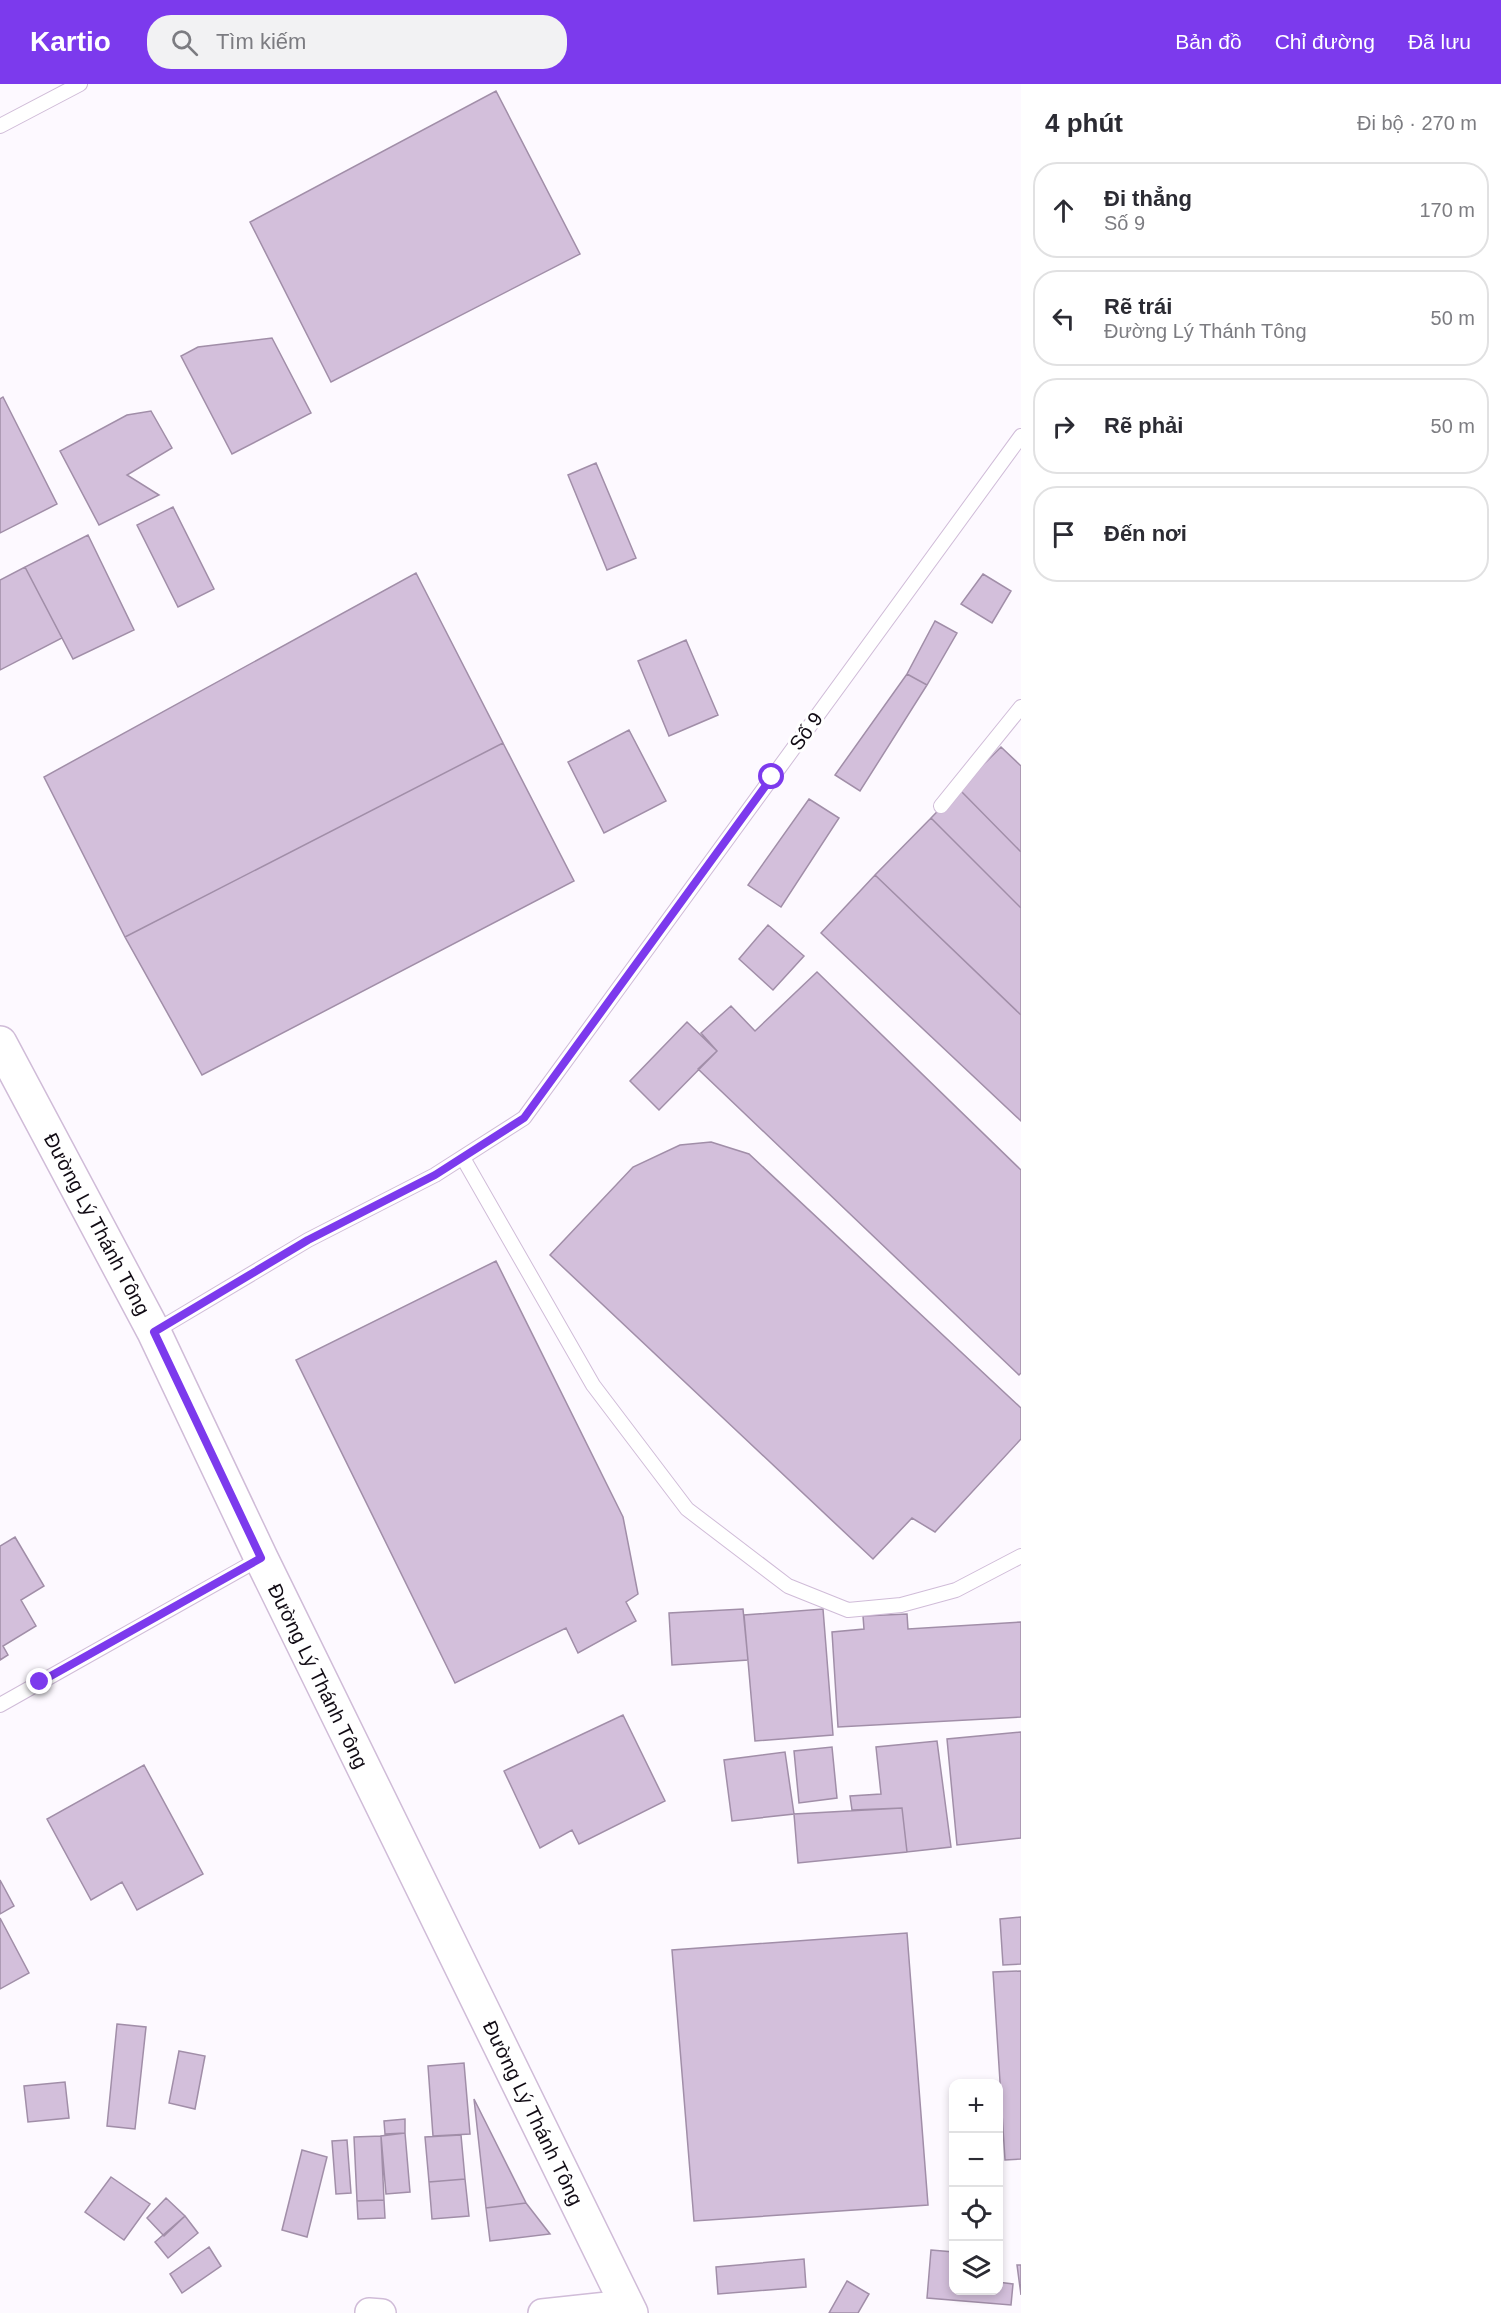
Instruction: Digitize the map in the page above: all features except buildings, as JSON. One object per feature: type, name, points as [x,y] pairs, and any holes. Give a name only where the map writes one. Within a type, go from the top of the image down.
[{"type":"street","name":"Đường Lý Thánh Tông","points":[[0,1043],[154,1332],[261,1558],[629,2308]]},
{"type":"street","points":[[542,2313],[629,2308]]},
{"type":"lane","points":[[0,126],[80,84]]},
{"type":"lane","name":"Số 9","points":[[154,1332],[308,1240],[435,1175],[524,1118],[1021,436]]},
{"type":"lane","points":[[941,806],[1021,707]]},
{"type":"lane","points":[[463,1158],[600,1395],[687,1509],[788,1586],[848,1610],[901,1605],[956,1590],[1021,1556]]},
{"type":"lane","points":[[0,1705],[261,1558]]},
{"type":"route","points":[[40,1682],[261,1558],[154,1332],[308,1240],[435,1175],[524,1118],[772,777]]}]
